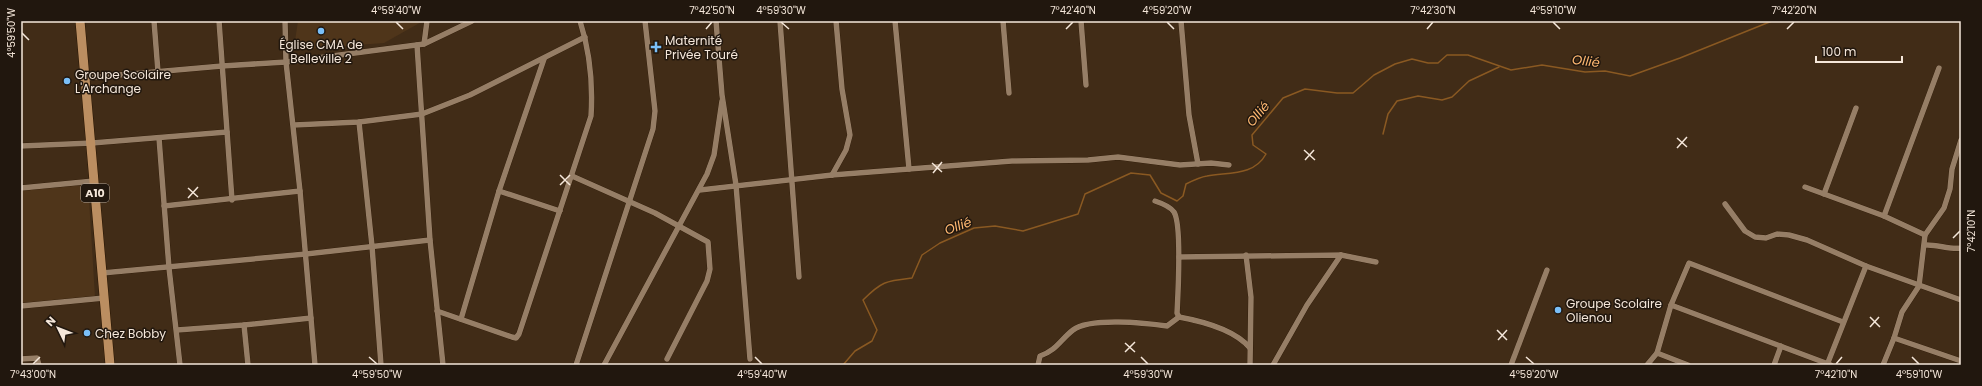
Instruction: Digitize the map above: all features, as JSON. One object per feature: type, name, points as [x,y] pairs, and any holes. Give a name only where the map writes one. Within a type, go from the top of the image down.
[{"type":"main road","name":"A10","points":[[80,21],[92,143],[110,365]]},
{"type":"street","points":[[154,21],[158,72]]},
{"type":"street","points":[[219,21],[232,200]]},
{"type":"street","points":[[285,21],[286,62],[294,126],[315,365]]},
{"type":"street","points":[[424,44],[427,21]]},
{"type":"street","points":[[85,78],[286,62],[424,44],[472,21]]},
{"type":"street","points":[[437,311],[516,338],[572,176],[591,116],[593,91],[585,37],[580,21]]},
{"type":"street","points":[[576,365],[650,140],[655,111],[645,21]]},
{"type":"street","points":[[716,21],[722,95],[736,185],[750,359]]},
{"type":"street","points":[[780,21],[799,277]]},
{"type":"street","points":[[832,175],[846,150],[850,135],[842,89],[836,21]]},
{"type":"street","points":[[895,21],[909,169]]},
{"type":"street","points":[[1003,21],[1009,93]]},
{"type":"street","points":[[1081,21],[1086,85]]},
{"type":"street","points":[[1182,21],[1189,114],[1198,164]]},
{"type":"street","points":[[294,126],[359,122],[422,114],[470,95],[585,37]]},
{"type":"street","points":[[417,45],[430,240],[442,365]]},
{"type":"street","points":[[461,319],[499,191],[544,58]]},
{"type":"street","points":[[1884,216],[1939,68]]},
{"type":"street","points":[[604,365],[700,190],[714,155],[722,95]]},
{"type":"street","points":[[1824,194],[1856,108]]},
{"type":"street","points":[[359,122],[372,246],[381,365]]},
{"type":"street","points":[[21,146],[92,143],[227,132]]},
{"type":"street","points":[[159,138],[169,268],[180,365]]},
{"type":"street","points":[[1883,365],[1894,338],[1902,312],[1919,286],[1925,235],[1944,208],[1950,189],[1952,169],[1961,140]]},
{"type":"street","points":[[700,190],[832,175],[1012,161],[1088,160],[1118,157],[1180,165],[1230,165]]},
{"type":"street","points":[[572,176],[629,201],[680,226],[708,242],[710,268],[707,281],[667,359]]},
{"type":"street","points":[[21,188],[94,181]]},
{"type":"street","points":[[1805,187],[1884,216],[1925,235]]},
{"type":"street","points":[[164,206],[232,200],[300,191]]},
{"type":"street","points":[[499,191],[560,211]]},
{"type":"street","points":[[1155,200],[1173,211],[1176,218],[1179,257],[1177,313],[1179,317]]},
{"type":"street","points":[[1726,204],[1745,231],[1755,237],[1766,238],[1777,234],[1789,235],[1817,244],[1866,266],[1961,300]]},
{"type":"street","points":[[102,273],[169,268],[430,240]]},
{"type":"street","points":[[1925,245],[1934,244],[1955,249],[1961,248]]},
{"type":"street","points":[[1179,257],[1246,255],[1340,256],[1376,262]]},
{"type":"street","points":[[1246,255],[1251,297],[1250,365]]},
{"type":"street","points":[[1273,365],[1307,305],[1340,256]]},
{"type":"street","points":[[1647,365],[1656,353],[1671,305],[1689,263],[1843,322]]},
{"type":"street","points":[[1671,305],[1828,365],[1843,322],[1866,266]]},
{"type":"street","points":[[1510,365],[1547,270]]},
{"type":"street","points":[[21,306],[104,298]]},
{"type":"street","points":[[1038,365],[1040,356],[1050,352],[1074,329],[1096,324],[1129,321],[1167,326],[1179,317],[1198,321],[1215,327],[1244,341],[1250,348]]},
{"type":"street","points":[[177,330],[311,318]]},
{"type":"street","points":[[244,325],[248,365]]},
{"type":"street","points":[[1894,338],[1961,361]]},
{"type":"street","points":[[1774,365],[1781,346]]},
{"type":"street","points":[[1656,353],[1688,365]]},
{"type":"street","points":[[21,359],[37,358],[39,365]]},
{"type":"shaded area","points":[[298,21],[423,21],[384,43],[304,49],[295,41]]},
{"type":"shaded area","points":[[88,183],[95,297],[21,304],[21,189]]},
{"type":"waterway","name":"Ollié","points":[[843,365],[855,351],[872,341],[877,330],[863,300],[880,285],[890,281],[912,278],[922,255],[940,243],[974,228],[995,226],[1023,231],[1078,214],[1085,194],[1131,173],[1150,175],[1161,193],[1177,201],[1183,196],[1186,184],[1199,178],[1248,170],[1261,161],[1266,154],[1253,145],[1252,135],[1283,98],[1305,89],[1337,93],[1353,93],[1374,75],[1395,64],[1412,59],[1428,63],[1438,63],[1447,55],[1468,55],[1511,70],[1542,65],[1585,72],[1605,71],[1630,76],[1680,58],[1772,21]]},
{"type":"waterway","points":[[1383,134],[1388,114],[1397,101],[1418,96],[1442,100],[1452,97],[1469,81],[1499,67]]},
{"type":"place","name":"Église CMA de Belleville 2","points":[[321,31]]},
{"type":"place","name":"Maternité Privée Touré","points":[[656,47]]},
{"type":"place","name":"Groupe Scolaire L'Archange","points":[[67,81]]},
{"type":"place","name":"Groupe Scolaire Olienou","points":[[1558,310]]},
{"type":"place","name":"Chez Bobby","points":[[87,333]]}]
